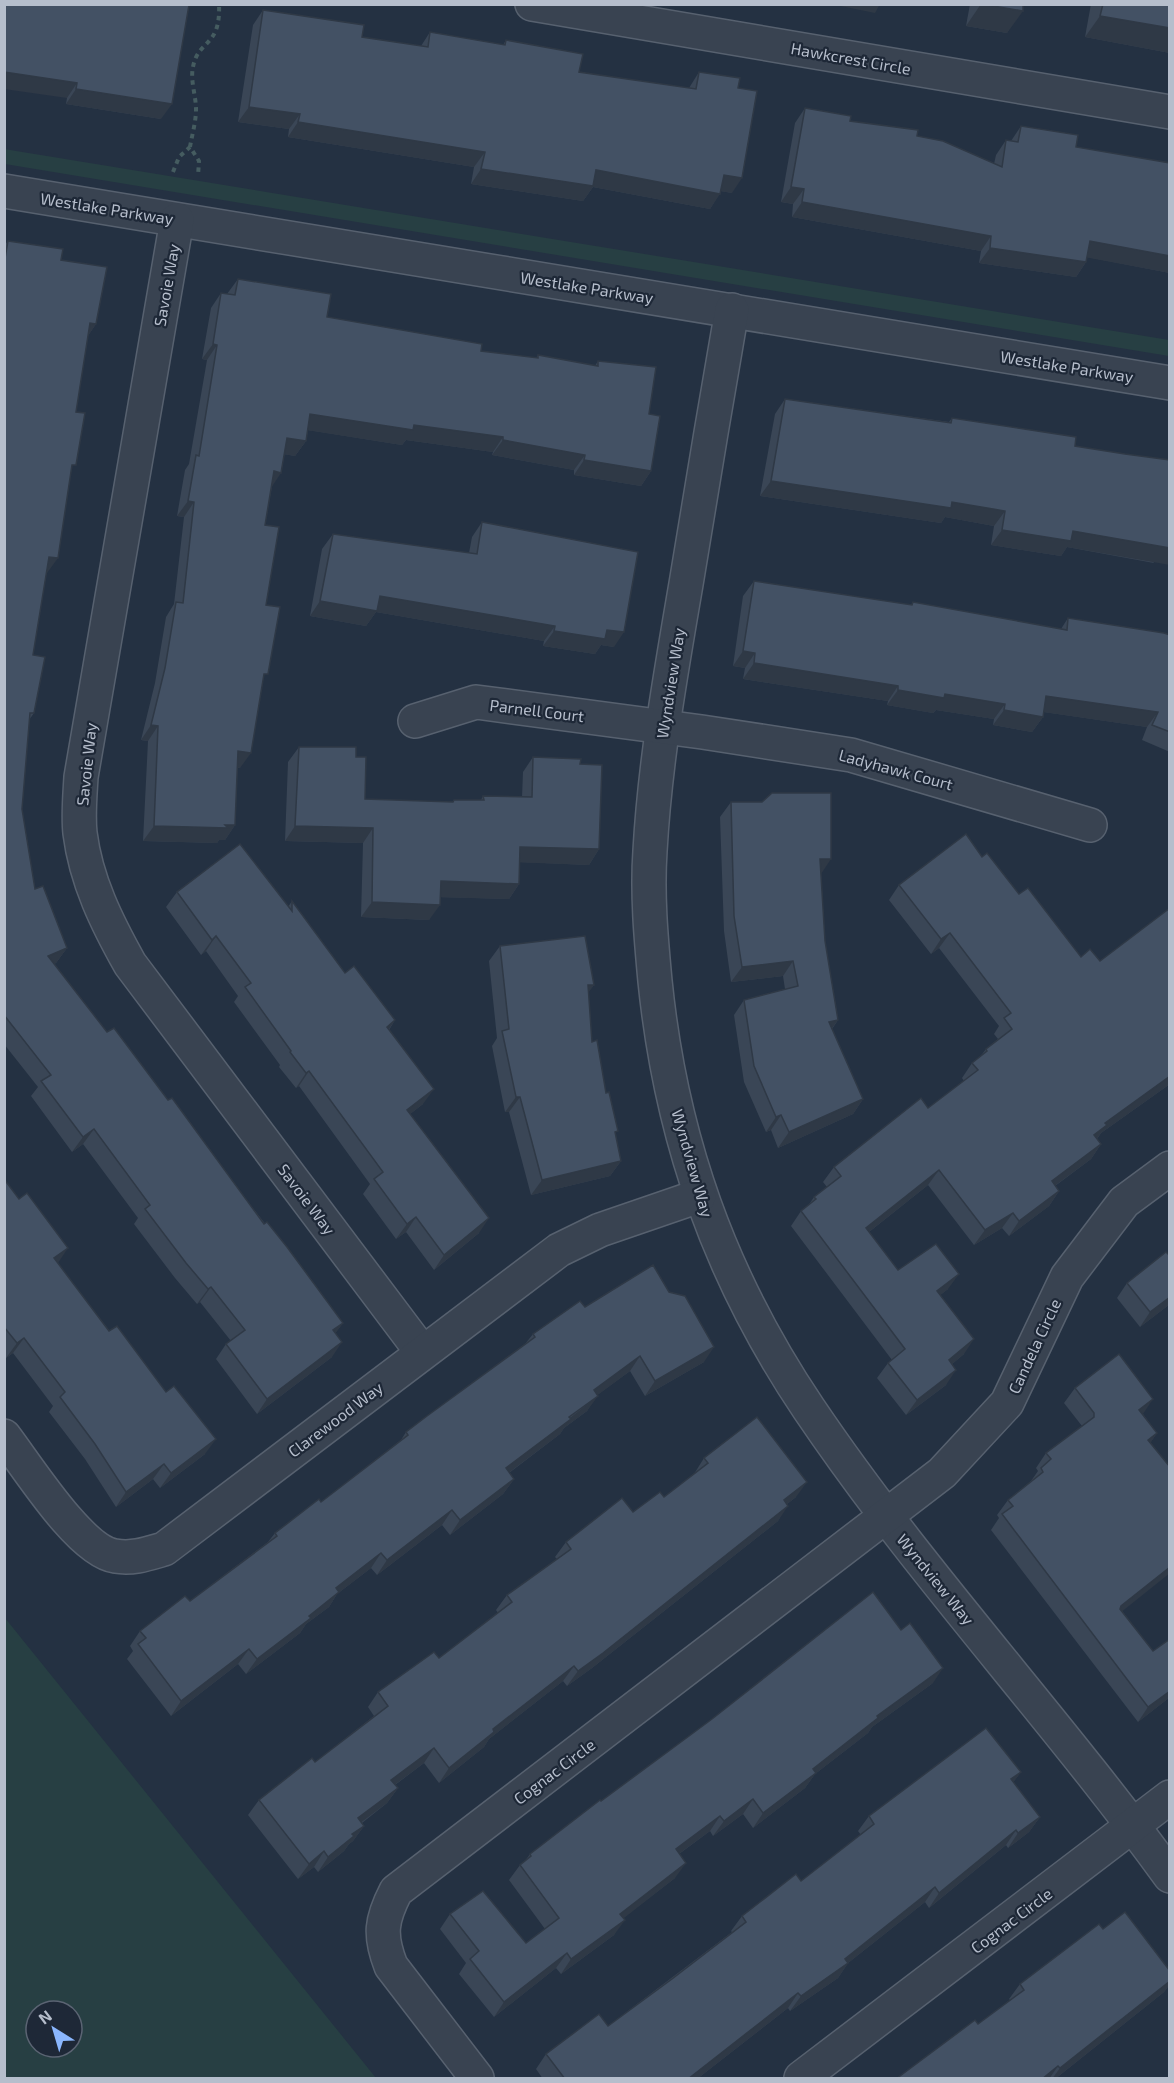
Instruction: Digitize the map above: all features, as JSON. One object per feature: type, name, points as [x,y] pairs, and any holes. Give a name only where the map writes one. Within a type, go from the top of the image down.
[{"type":"street","name":"Hawkcrest Circle","points":[[532,4],[1170,112]]},
{"type":"street","name":"Westlake Parkway","points":[[4,191],[1170,383]]},
{"type":"street","name":"Savoie Way","points":[[177,220],[82,767],[80,832],[90,879],[107,923],[130,964],[422,1353]]},
{"type":"street","name":"Wyndview Way","points":[[732,310],[662,726],[650,852],[651,936],[661,1037],[678,1116],[699,1196],[731,1272],[807,1406],[887,1517],[1134,1827],[1170,1876]]},
{"type":"street","name":"Parnell Court","points":[[415,722],[476,702],[662,726]]},
{"type":"street","name":"Ladyhawk Court","points":[[662,726],[852,755],[1090,825]]},
{"type":"street","name":"Candela Circle","points":[[887,1517],[942,1473],[1007,1403],[1067,1277],[1124,1202],[1170,1168]]},
{"type":"street","name":"Clarewood Way","points":[[4,1437],[77,1532],[92,1546],[113,1556],[138,1558],[164,1549],[559,1251],[600,1230],[699,1196]]},
{"type":"street","name":"Cognac Circle","points":[[477,2079],[392,1966],[383,1945],[384,1914],[396,1891],[887,1517]]},
{"type":"street","points":[[1134,1827],[1170,1797]]},
{"type":"street","name":"Cognac Circle","points":[[801,2079],[1134,1827]]},
{"type":"path","points":[[174,172],[179,157],[190,147],[196,112],[192,69],[196,57],[216,35],[220,24],[219,4]]},
{"type":"path","points":[[190,147],[199,161],[198,176]]},
{"type":"green space","points":[[4,149],[1169,340],[1169,356],[5,164]]},
{"type":"green space","points":[[4,1618],[5,1618],[376,2078],[5,2078]]},
{"type":"building","points":[[4,4],[189,5],[172,104],[76,89],[77,83],[4,72]]},
{"type":"building","points":[[982,4],[1023,4],[1023,11]]},
{"type":"building","points":[[1103,4],[1170,4],[1170,28],[1100,16]]},
{"type":"building","points":[[263,10],[364,25],[362,37],[428,47],[430,32],[505,45],[506,40],[583,54],[579,72],[696,89],[699,72],[740,78],[738,88],[757,91],[742,178],[724,175],[720,194],[596,170],[593,186],[481,169],[485,152],[298,122],[300,114],[249,107]]},
{"type":"building","points":[[805,108],[851,116],[850,121],[918,130],[917,136],[943,141],[1002,167],[1006,140],[1018,142],[1021,126],[1078,135],[1076,147],[1170,163],[1170,256],[1090,241],[1086,262],[990,248],[991,236],[802,202],[804,189],[791,187]]},
{"type":"building","points":[[8,241],[63,249],[61,260],[107,267],[96,324],[90,323],[76,412],[85,413],[76,465],[72,465],[58,558],[49,557],[33,655],[45,657],[34,713],[30,713],[22,809],[35,889],[43,886],[67,948],[48,956],[107,1032],[114,1028],[168,1100],[172,1098],[264,1224],[267,1222],[287,1247],[343,1323],[333,1330],[342,1342],[267,1399],[226,1344],[245,1330],[211,1287],[208,1289],[186,1263],[145,1209],[150,1205],[94,1129],[83,1137],[41,1081],[51,1075],[4,1015],[4,264]]},
{"type":"building","points":[[238,279],[331,294],[327,317],[482,344],[481,351],[538,358],[538,355],[598,366],[598,361],[656,367],[649,414],[660,416],[651,471],[584,460],[585,455],[503,440],[503,437],[414,425],[413,430],[310,414],[306,441],[287,438],[281,473],[274,471],[265,525],[279,527],[266,605],[280,607],[268,674],[264,674],[251,753],[238,751],[235,825],[225,825],[228,828],[154,826],[158,726],[151,725],[165,668],[176,602],[183,603],[194,502],[188,501],[196,455],[199,456],[217,345],[213,344],[221,293],[235,295]]},
{"type":"building","points":[[785,399],[951,423],[952,418],[1076,437],[1075,446],[1170,460],[1170,548],[1073,531],[1071,541],[1002,530],[1005,511],[952,502],[951,508],[771,481]]},
{"type":"building","points":[[482,522],[638,552],[624,632],[607,630],[605,639],[554,631],[555,626],[380,596],[377,611],[320,601],[333,534],[477,554]]},
{"type":"building","points":[[754,581],[912,605],[913,602],[1067,630],[1068,618],[1170,635],[1170,732],[1152,725],[1158,712],[1046,696],[1043,717],[1004,710],[1005,704],[945,694],[944,698],[898,690],[898,686],[754,663],[755,653],[743,651]]},
{"type":"building","points":[[299,747],[356,747],[356,757],[366,757],[365,799],[453,802],[454,800],[484,800],[483,796],[532,797],[533,757],[581,759],[580,764],[602,765],[599,849],[520,847],[519,884],[441,881],[440,905],[372,902],[373,828],[295,826]]},
{"type":"building","points":[[772,793],[831,793],[831,859],[820,859],[825,941],[838,1020],[829,1022],[863,1099],[789,1132],[781,1115],[776,1117],[754,1066],[744,1000],[798,986],[793,961],[742,967],[734,916],[731,802],[762,802]]},
{"type":"building","points":[[966,834],[982,857],[987,853],[1019,894],[1028,888],[1081,957],[1090,949],[1100,961],[1170,908],[1170,1076],[1105,1123],[1107,1125],[1094,1135],[1101,1144],[1052,1181],[1059,1191],[1019,1221],[1013,1213],[985,1230],[939,1170],[866,1228],[898,1270],[936,1244],[959,1274],[937,1291],[974,1339],[949,1360],[956,1370],[917,1400],[888,1363],[905,1349],[801,1211],[816,1199],[814,1197],[841,1176],[834,1167],[921,1098],[928,1108],[978,1070],[972,1063],[1012,1029],[1004,1018],[1011,1013],[950,933],[941,939],[899,885]]},
{"type":"building","points":[[240,844],[292,911],[292,901],[345,973],[354,966],[395,1020],[387,1027],[434,1089],[407,1110],[489,1218],[444,1255],[416,1217],[407,1224],[374,1179],[383,1172],[309,1071],[306,1073],[290,1052],[245,987],[251,983],[216,936],[212,940],[177,892]]},
{"type":"building","points":[[585,936],[594,985],[588,985],[592,1042],[597,1040],[606,1093],[609,1092],[618,1131],[615,1132],[621,1161],[542,1180],[520,1097],[516,1097],[502,1031],[509,1029],[500,946]]},
{"type":"building","points":[[4,1179],[19,1199],[27,1193],[68,1248],[54,1258],[109,1331],[117,1326],[166,1392],[174,1386],[216,1439],[171,1473],[164,1464],[126,1492],[95,1444],[60,1397],[65,1392],[24,1338],[17,1343],[4,1327]]},
{"type":"building","points":[[1166,1252],[1170,1256],[1170,1297],[1150,1312],[1127,1283]]},
{"type":"building","points":[[653,1265],[669,1292],[685,1296],[714,1347],[655,1381],[640,1356],[594,1390],[598,1396],[569,1417],[571,1419],[506,1468],[514,1479],[460,1520],[452,1510],[387,1560],[381,1553],[336,1588],[339,1592],[309,1616],[311,1618],[257,1659],[249,1649],[181,1701],[138,1644],[146,1638],[140,1631],[185,1596],[190,1601],[277,1536],[275,1533],[319,1499],[321,1502],[408,1435],[406,1432],[535,1337],[533,1334],[580,1301],[585,1307]]},
{"type":"building","points":[[1119,1354],[1153,1399],[1139,1410],[1157,1433],[1148,1440],[1170,1467],[1170,1567],[1120,1609],[1153,1651],[1170,1639],[1170,1691],[1148,1707],[1002,1514],[1013,1506],[1008,1500],[1043,1472],[1041,1468],[1051,1459],[1046,1453],[1094,1417],[1094,1413],[1075,1388]]},
{"type":"building","points":[[757,1417],[807,1482],[784,1500],[788,1506],[603,1653],[578,1671],[574,1666],[493,1729],[494,1732],[449,1768],[434,1748],[391,1780],[398,1788],[358,1818],[364,1826],[328,1857],[324,1851],[309,1864],[259,1800],[312,1758],[315,1762],[388,1706],[378,1692],[434,1652],[439,1658],[512,1602],[507,1595],[571,1549],[566,1542],[622,1498],[633,1512],[660,1492],[664,1497],[708,1463],[704,1458]]},
{"type":"building","points":[[873,1592],[901,1630],[910,1623],[943,1668],[877,1716],[878,1718],[813,1769],[816,1773],[763,1813],[753,1799],[724,1821],[720,1816],[676,1849],[686,1863],[620,1914],[625,1920],[571,1959],[567,1953],[504,2002],[470,1959],[479,1951],[450,1914],[483,1891],[526,1943],[559,1918],[520,1865],[531,1856],[530,1854],[712,1719]]},
{"type":"building","points":[[986,1728],[1021,1772],[1011,1779],[1040,1817],[1018,1833],[1016,1830],[939,1893],[935,1887],[845,1959],[848,1963],[801,1996],[798,1993],[688,2079],[565,2079],[546,2054],[599,2014],[608,2026],[672,1979],[746,1922],[742,1916],[796,1874],[801,1881],[874,1824],[869,1816]]},
{"type":"building","points":[[1125,1912],[1170,1971],[1170,1981],[1060,2068],[1058,2066],[1042,2079],[896,2079],[975,2020],[978,2024],[1024,1990],[1020,1984],[1099,1924],[1103,1929]]}]
